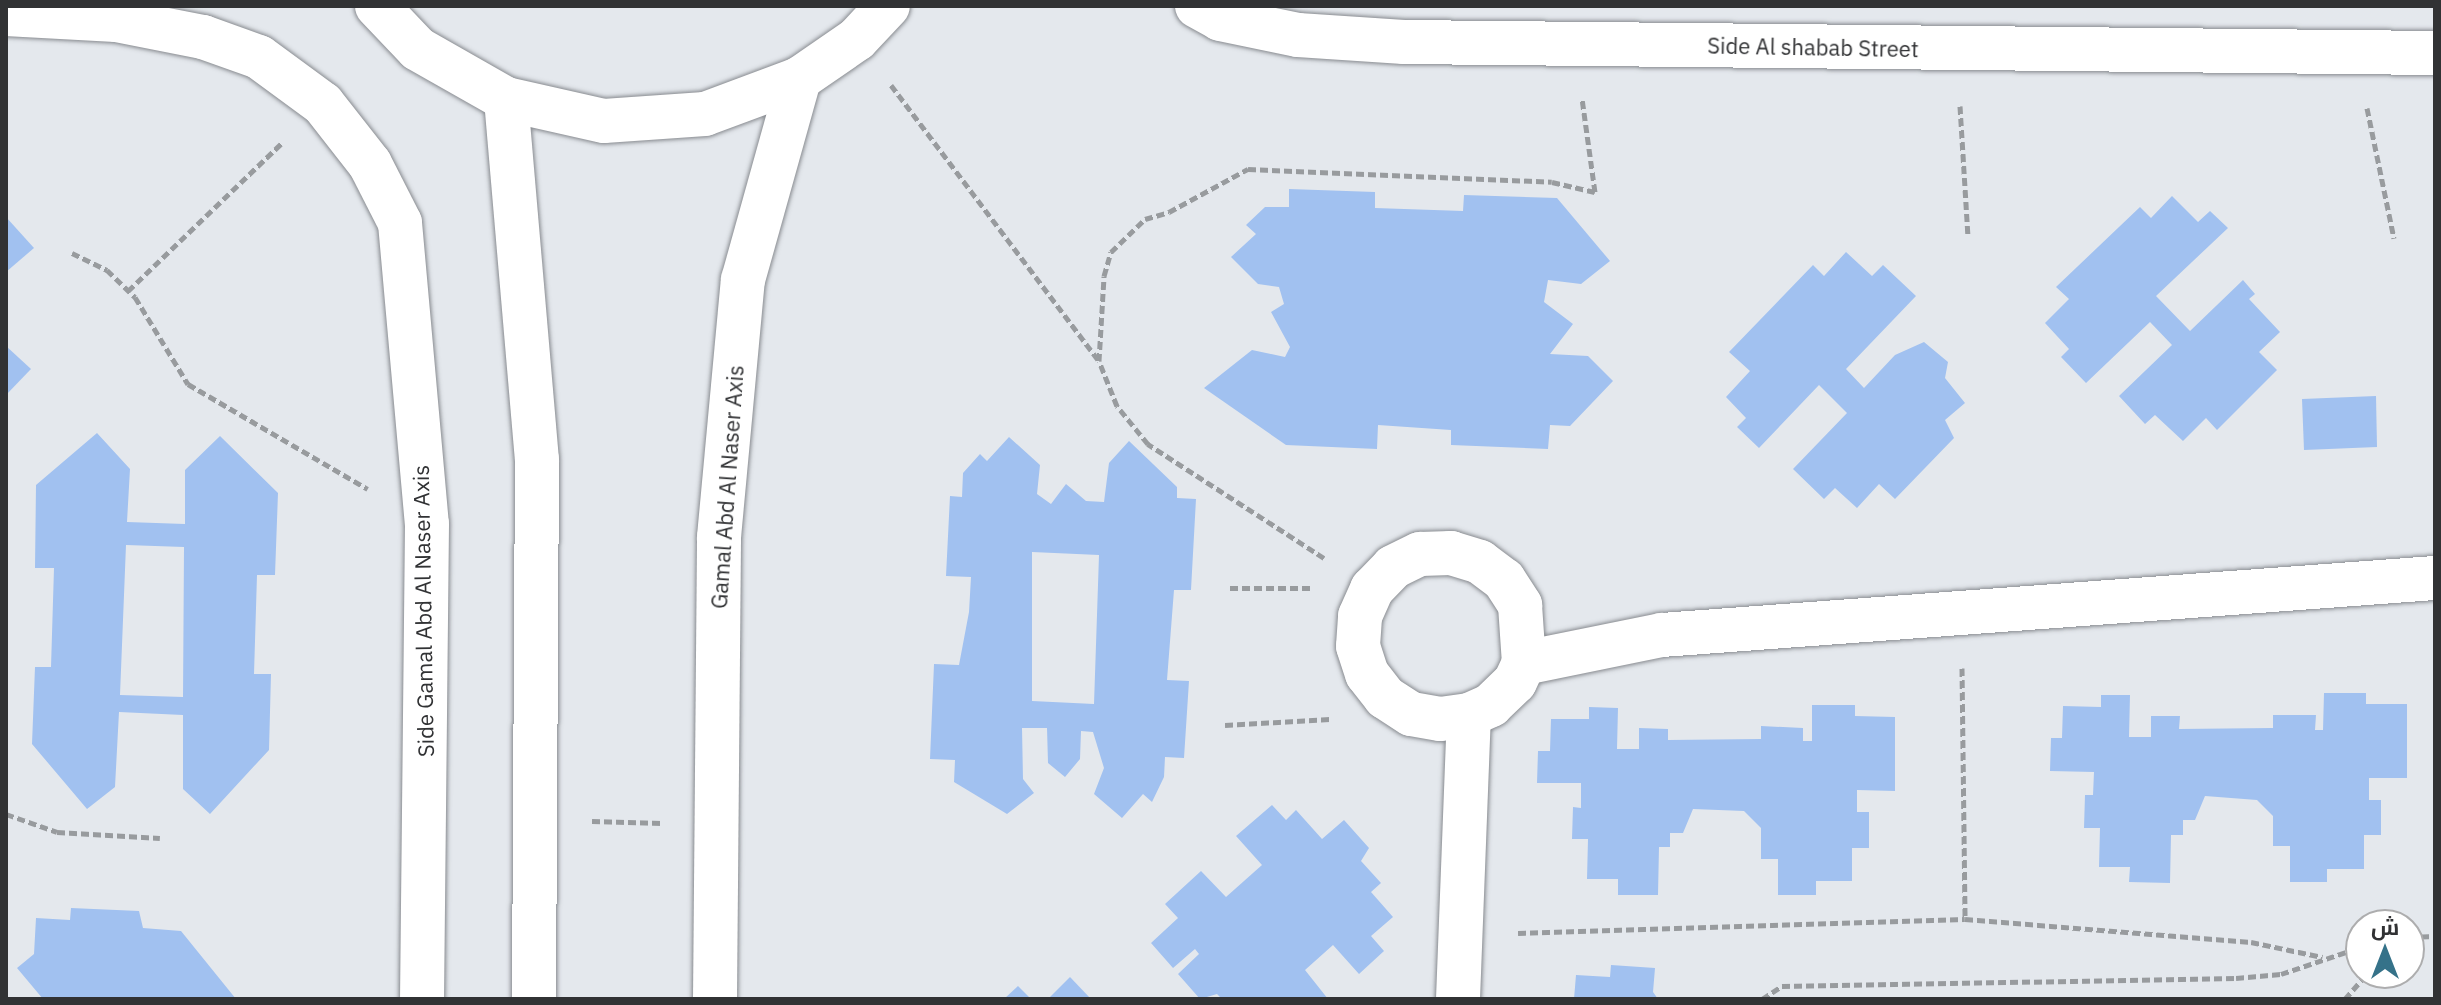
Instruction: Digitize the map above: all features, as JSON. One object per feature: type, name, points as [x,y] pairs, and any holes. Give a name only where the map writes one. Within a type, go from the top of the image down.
[{"type":"street","points":[[377,6],[418,49],[506,99],[604,121],[705,114],[799,79],[857,39],[888,6]]},
{"type":"street","name":"Side Al shabab Street","points":[[1197,6],[1220,19],[1298,35],[1574,44],[2435,53]]},
{"type":"street","points":[[6,14],[116,20],[203,37],[259,57],[323,104]]},
{"type":"street","name":"Gamal Abd Al Naser Axis","points":[[715,999],[719,537],[743,280],[799,79]]},
{"type":"street","points":[[506,99],[537,459],[534,999]]},
{"type":"street","name":"Side Gamal Abd Al Naser Axis","points":[[323,104],[370,164],[400,223],[427,524],[422,999]]},
{"type":"street","points":[[1451,553],[1480,562],[1504,580],[1520,605],[1524,663],[1515,682],[1491,705],[1469,715],[1440,719],[1411,714],[1385,697],[1367,674],[1358,646],[1360,616],[1372,589],[1393,567],[1420,554],[1451,553]]},
{"type":"street","points":[[1524,663],[1629,638],[2435,578]]},
{"type":"street","points":[[1458,999],[1464,935],[1462,820],[1469,715]]},
{"type":"path","points":[[857,39],[1099,361],[1117,406],[1148,444],[1372,589]]},
{"type":"path","points":[[1099,361],[1104,276],[1125,233],[1248,169],[1552,182],[1595,192],[1574,44]]},
{"type":"path","points":[[1956,49],[1968,237]]},
{"type":"path","points":[[2355,52],[2394,238]]},
{"type":"path","points":[[128,291],[323,104]]},
{"type":"path","points":[[72,253],[107,270],[128,291],[188,384],[427,524]]},
{"type":"path","points":[[1230,588],[1372,589]]},
{"type":"path","points":[[1962,615],[1965,919]]},
{"type":"path","points":[[1225,725],[1411,714]]},
{"type":"path","points":[[6,814],[57,832],[160,838]]},
{"type":"path","points":[[535,819],[716,824]]},
{"type":"path","points":[[1464,935],[1965,919],[2251,942],[2322,957]]},
{"type":"path","points":[[1762,999],[1782,986],[2236,978],[2281,974],[2345,951]]},
{"type":"building","points":[[1289,189],[1375,192],[1375,208],[1463,211],[1464,195],[1557,198],[1610,261],[1581,284],[1548,280],[1544,302],[1573,324],[1550,354],[1588,356],[1613,381],[1570,426],[1550,425],[1548,449],[1451,445],[1451,430],[1378,425],[1377,449],[1286,445],[1204,388],[1252,350],[1285,357],[1290,347],[1271,312],[1284,304],[1279,287],[1258,284],[1231,257],[1256,234],[1246,225],[1265,207],[1289,207]]},
{"type":"building","points":[[2172,196],[2198,222],[2210,211],[2228,228],[2156,296],[2190,331],[2243,280],[2255,294],[2249,299],[2280,332],[2259,352],[2277,370],[2217,430],[2206,418],[2183,441],[2155,415],[2145,424],[2119,396],[2172,345],[2150,322],[2086,383],[2061,357],[2069,349],[2045,323],[2069,299],[2056,287],[2140,207],[2151,218]]},
{"type":"building","points":[[6,217],[34,248],[6,272]]},
{"type":"building","points":[[1846,252],[1872,276],[1883,265],[1916,296],[1846,369],[1864,388],[1895,355],[1924,342],[1948,362],[1945,378],[1965,403],[1945,420],[1954,438],[1895,499],[1879,484],[1857,508],[1835,488],[1824,499],[1793,469],[1847,413],[1819,385],[1759,448],[1737,427],[1746,418],[1726,397],[1750,371],[1729,352],[1813,265],[1824,276]]},
{"type":"building","points":[[6,346],[31,369],[6,395]]},
{"type":"building","points":[[2376,396],[2377,447],[2304,450],[2302,399]]},
{"type":"building","points":[[97,433],[130,469],[127,522],[185,524],[185,470],[220,436],[278,493],[275,575],[257,575],[254,674],[271,674],[269,750],[210,814],[183,789],[183,715],[119,712],[115,787],[87,809],[32,744],[35,667],[51,667],[54,568],[35,568],[36,485]],"holes":[[[126,545],[184,547],[183,697],[120,695]]]},
{"type":"building","points":[[1009,437],[1040,465],[1037,494],[1051,504],[1066,484],[1086,501],[1104,502],[1109,463],[1129,441],[1177,487],[1177,498],[1196,499],[1191,590],[1174,590],[1167,680],[1189,681],[1184,758],[1165,757],[1164,777],[1152,802],[1143,794],[1122,818],[1094,794],[1104,768],[1093,732],[1081,731],[1080,759],[1065,777],[1048,763],[1047,728],[1022,728],[1023,779],[1034,793],[1007,814],[954,782],[955,760],[930,759],[934,664],[959,665],[969,612],[971,577],[946,576],[950,496],[962,497],[963,473],[980,454],[987,461]],"holes":[[[1032,552],[1099,555],[1094,704],[1032,701]]]},
{"type":"building","points":[[2324,693],[2366,693],[2366,704],[2407,704],[2407,778],[2369,778],[2369,800],[2381,800],[2381,835],[2364,835],[2364,869],[2327,869],[2327,882],[2290,882],[2290,846],[2273,846],[2273,816],[2257,800],[2205,796],[2195,820],[2183,820],[2183,835],[2171,835],[2170,883],[2129,882],[2130,867],[2099,867],[2100,828],[2084,828],[2085,795],[2093,795],[2094,772],[2050,771],[2051,738],[2062,738],[2063,706],[2101,707],[2101,695],[2130,695],[2129,737],[2151,737],[2151,716],[2180,716],[2179,729],[2273,728],[2273,715],[2316,715],[2315,730],[2323,730]]},
{"type":"building","points":[[1812,705],[1855,705],[1855,716],[1895,717],[1895,791],[1857,790],[1857,812],[1869,812],[1869,848],[1852,848],[1852,881],[1816,881],[1816,895],[1778,895],[1778,859],[1761,859],[1761,828],[1744,811],[1693,809],[1683,833],[1670,833],[1670,847],[1659,847],[1658,895],[1618,895],[1618,879],[1587,879],[1588,839],[1572,839],[1573,807],[1581,808],[1581,783],[1537,783],[1538,751],[1550,751],[1551,719],[1589,719],[1589,707],[1618,708],[1617,749],[1639,749],[1639,728],[1668,729],[1668,740],[1761,739],[1761,726],[1803,728],[1803,741],[1812,741]]},
{"type":"building","points":[[1272,805],[1286,820],[1296,810],[1322,839],[1344,820],[1369,848],[1361,861],[1381,883],[1371,892],[1393,917],[1371,936],[1384,951],[1359,974],[1333,945],[1305,970],[1328,999],[1222,999],[1217,994],[1200,999],[1178,974],[1199,954],[1195,949],[1173,968],[1151,943],[1178,918],[1165,904],[1201,871],[1226,897],[1262,865],[1236,836]]},
{"type":"building","points":[[71,908],[139,911],[143,928],[181,931],[236,999],[43,999],[17,968],[34,954],[36,918],[70,920]]},
{"type":"building","points":[[1611,965],[1655,968],[1653,992],[1658,999],[1574,999],[1576,975],[1610,977]]},
{"type":"building","points":[[1070,977],[1091,999],[1048,999]]},
{"type":"building","points":[[1018,986],[1031,999],[1004,999]]}]
